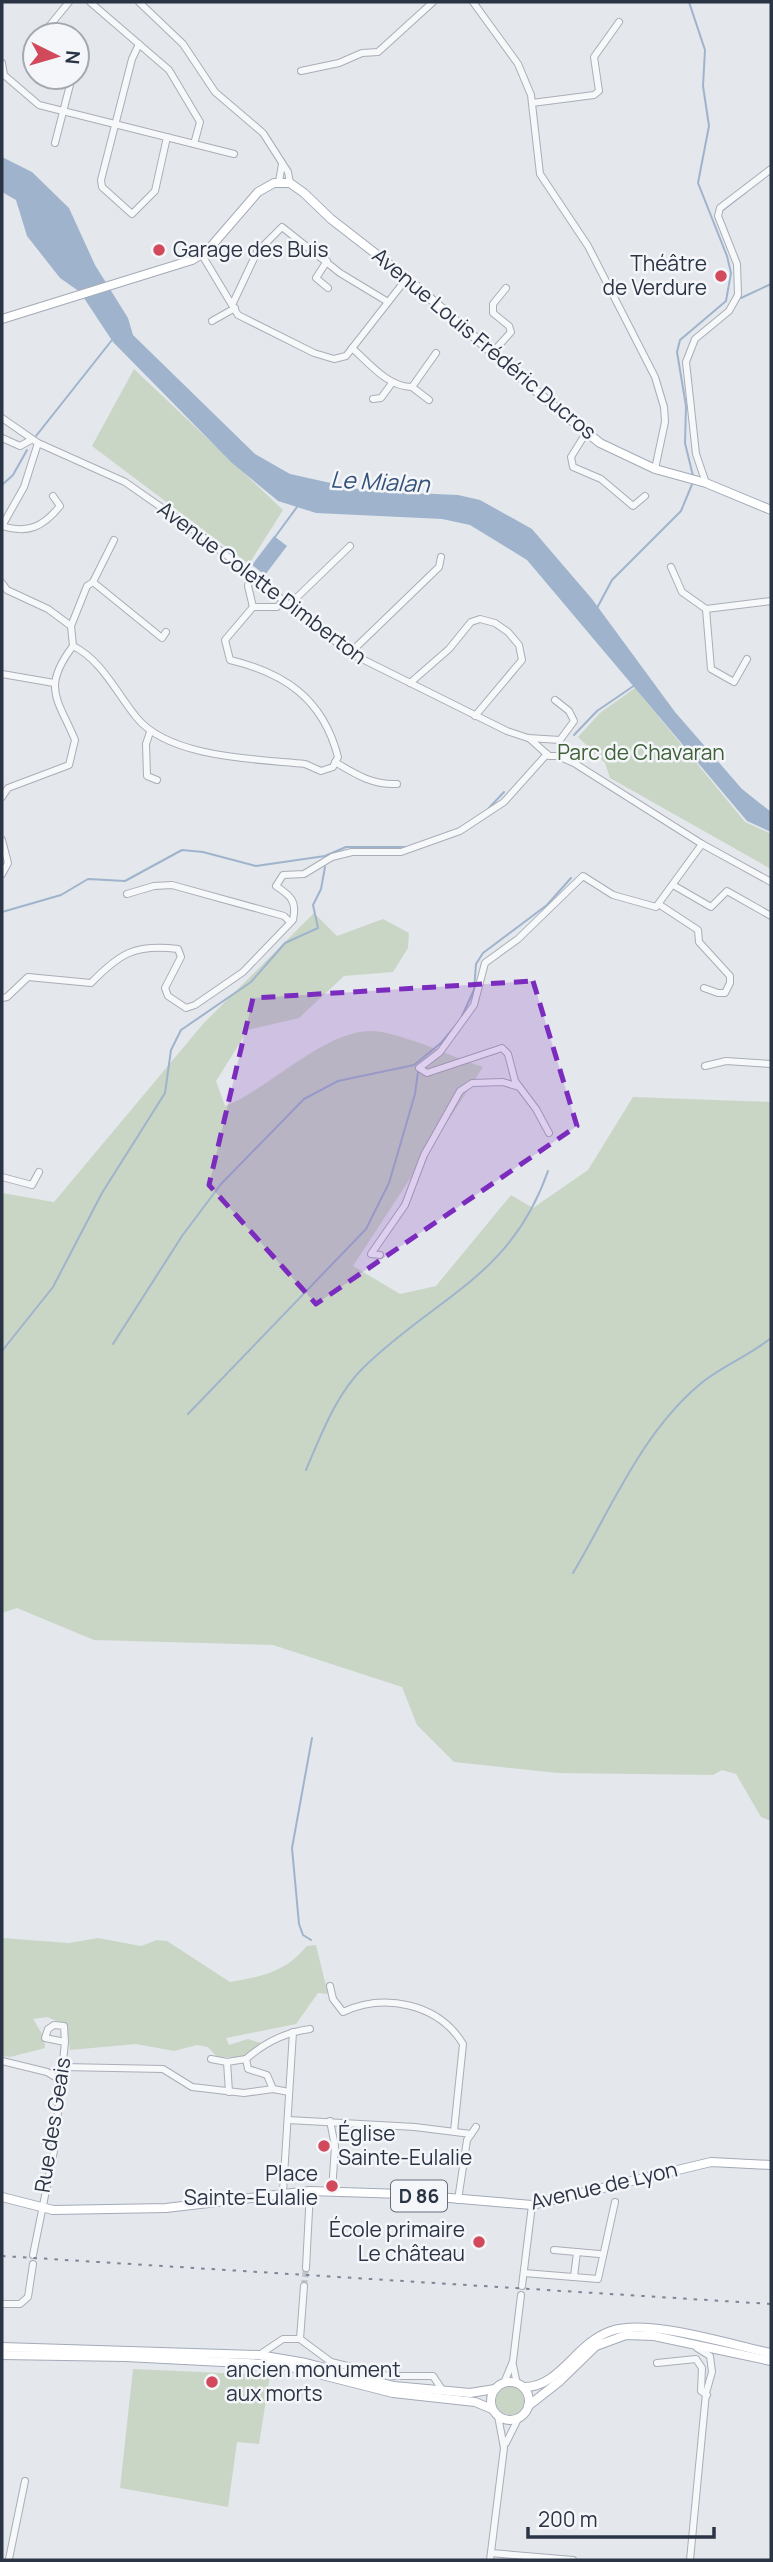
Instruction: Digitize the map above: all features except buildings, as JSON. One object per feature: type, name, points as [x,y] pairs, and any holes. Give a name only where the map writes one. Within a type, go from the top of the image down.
[{"type":"main road","points":[[2,319],[202,255],[258,192],[279,182],[289,183]]},
{"type":"main road","name":"Avenue Louis Frédéric Ducros","points":[[289,183],[407,278],[586,433],[621,454],[655,469],[697,481],[771,510]]},
{"type":"main road","name":"Avenue de Lyon","points":[[312,2191],[532,2205],[726,2160],[771,2165]]},
{"type":"main road","name":"D 86","points":[[2,2197],[40,2208],[166,2208],[283,2192],[312,2191]]},
{"type":"main road","points":[[2,2347],[259,2355],[306,2363],[394,2386],[478,2393],[495,2389],[505,2383],[545,2384],[583,2346],[603,2333],[626,2327],[655,2328],[771,2353]]},
{"type":"main road","points":[[2,2355],[96,2356],[283,2365],[393,2393],[475,2402],[510,2420],[518,2419],[528,2406],[560,2381],[587,2352],[605,2341],[626,2335],[645,2334],[771,2361]]},
{"type":"main road","points":[[520,2385],[528,2396],[528,2406]]},
{"type":"main road","points":[[492,2409],[491,2398],[495,2389]]},
{"type":"street","points":[[52,21],[69,2]]},
{"type":"street","points":[[90,2],[169,70],[200,122],[194,144]]},
{"type":"street","points":[[139,2],[183,44],[215,92],[263,133],[288,172],[289,183]]},
{"type":"street","points":[[301,71],[339,63],[362,53],[378,52],[433,2]]},
{"type":"street","points":[[473,2],[518,64],[532,103],[540,174],[595,258],[654,377],[664,407],[665,422],[655,469]]},
{"type":"street","points":[[532,103],[594,95],[599,91],[594,57],[619,22]]},
{"type":"street","points":[[139,44],[132,60],[101,180],[102,187],[132,214],[155,191],[167,137]]},
{"type":"street","points":[[2,63],[3,75],[39,105],[234,154]]},
{"type":"street","points":[[55,143],[69,91]]},
{"type":"street","points":[[279,182],[282,164]]},
{"type":"street","points":[[697,481],[687,355],[695,339],[729,311],[738,296],[737,264],[718,216],[720,208],[771,169]]},
{"type":"street","points":[[212,321],[234,306],[257,252],[277,229],[287,230],[340,273],[388,302]]},
{"type":"street","points":[[202,255],[238,315],[314,353],[334,359],[346,356],[407,278]]},
{"type":"street","points":[[327,261],[316,278],[328,288]]},
{"type":"street","points":[[493,352],[511,332],[509,326],[494,313],[493,304],[506,288]]},
{"type":"street","points":[[352,348],[391,383],[412,387],[429,400]]},
{"type":"street","points":[[412,387],[436,353]]},
{"type":"street","points":[[373,399],[381,398],[391,383]]},
{"type":"street","name":"Avenue Colette Dimberton","points":[[2,418],[34,442],[125,482],[198,533],[250,577],[350,653],[475,716],[528,738],[545,751],[575,763],[702,844],[771,882]]},
{"type":"street","points":[[586,433],[571,457],[573,467],[601,479],[634,506],[645,496]]},
{"type":"street","points":[[2,438],[20,446],[34,442],[24,488],[2,526],[24,531],[39,527],[63,504],[53,496]]},
{"type":"street","points":[[2,797],[8,788],[69,765],[75,740],[56,703],[54,683],[73,646],[71,626],[87,586],[93,582],[114,540]]},
{"type":"street","points":[[73,646],[83,651],[101,669],[150,732],[190,748],[305,764],[321,771],[333,766],[338,757],[334,744],[311,705],[277,675],[259,666],[230,660],[226,654],[225,640],[253,607],[277,607],[285,604],[350,546]]},
{"type":"street","points":[[350,653],[439,567],[441,557]]},
{"type":"street","points":[[671,567],[682,592],[706,609],[771,601],[771,607]]},
{"type":"street","points":[[250,577],[248,586],[253,607]]},
{"type":"street","points":[[93,582],[162,638],[166,632]]},
{"type":"street","points":[[2,583],[7,590],[48,608],[71,626]]},
{"type":"street","points":[[706,609],[711,669],[734,682],[747,659]]},
{"type":"street","points":[[410,683],[449,649],[471,622],[480,619],[495,623],[519,645],[522,660],[475,716]]},
{"type":"street","points":[[2,674],[54,683]]},
{"type":"street","points":[[555,700],[569,711],[574,721],[558,756]]},
{"type":"street","points":[[150,732],[146,744],[147,776],[157,780]]},
{"type":"street","name":"Avenue Colette Dimberton","points":[[528,738],[548,739],[562,744],[575,763]]},
{"type":"street","points":[[2,998],[7,997],[28,977],[92,983],[116,957],[163,947],[178,949],[181,957],[165,988],[168,996],[186,1008],[195,1005],[243,972],[290,922],[294,916],[293,899],[289,893],[276,886],[283,875],[304,874],[332,857],[352,852],[401,852],[460,831],[504,802],[545,751],[548,739]]},
{"type":"street","points":[[335,762],[350,773],[371,781],[397,785]]},
{"type":"street","points":[[2,839],[8,863],[2,874]]},
{"type":"street","points":[[549,1133],[520,1087],[502,1048],[427,1073],[419,1068],[440,1052],[466,1018],[479,992],[485,963],[518,939],[583,876],[613,895],[656,907],[702,844]]},
{"type":"street","points":[[127,894],[154,886],[172,885],[284,916],[290,922]]},
{"type":"street","points":[[673,886],[711,907],[727,891],[771,916]]},
{"type":"street","points":[[660,905],[698,930],[699,942],[730,976],[730,984],[725,993],[704,988]]},
{"type":"street","points":[[705,1066],[726,1061],[771,1065]]},
{"type":"street","points":[[380,1255],[371,1254],[405,1205],[424,1155],[460,1091],[472,1083],[503,1082],[520,1087]]},
{"type":"street","points":[[2,1177],[32,1185],[38,1172]]},
{"type":"street","points":[[330,1986],[333,1999],[343,2012],[362,2003],[385,2001],[419,2007],[456,2031],[463,2043],[454,2131]]},
{"type":"street","points":[[211,2059],[228,2062],[247,2059],[264,2044],[293,2032],[310,2029]]},
{"type":"street","points":[[283,2192],[293,2032]]},
{"type":"street","name":"Rue des Geais","points":[[33,2255],[40,2208],[54,2151],[65,2042]]},
{"type":"street","points":[[247,2059],[248,2069],[267,2075],[273,2089]]},
{"type":"street","points":[[2,2061],[47,2072],[60,2080]]},
{"type":"street","points":[[228,2062],[229,2092]]},
{"type":"street","points":[[63,2067],[163,2069],[192,2087],[244,2093],[273,2089],[289,2092]]},
{"type":"street","points":[[288,2120],[330,2121],[471,2134]]},
{"type":"street","points":[[330,2121],[335,2146],[332,2192]]},
{"type":"street","points":[[458,2200],[467,2140],[476,2127]]},
{"type":"street","points":[[306,2268],[312,2191]]},
{"type":"street","points":[[524,2273],[598,2279],[615,2202]]},
{"type":"street","points":[[522,2286],[532,2205]]},
{"type":"street","points":[[554,2250],[599,2254]]},
{"type":"street","points":[[574,2277],[577,2252]]},
{"type":"street","points":[[2,2304],[20,2304],[28,2297],[33,2264]]},
{"type":"street","points":[[300,2339],[304,2286]]},
{"type":"street","points":[[505,2383],[513,2361],[521,2295]]},
{"type":"street","points":[[259,2355],[283,2339],[300,2339],[310,2344],[326,2361],[388,2376],[433,2376],[443,2391]]},
{"type":"street","points":[[687,2342],[707,2353],[711,2359],[712,2377],[706,2393]]},
{"type":"street","points":[[657,2363],[695,2359],[701,2365],[700,2388],[709,2399],[705,2407],[690,2560]]},
{"type":"street","points":[[513,2361],[520,2385]]},
{"type":"street","points":[[498,2416],[504,2448],[491,2556],[573,2560]]},
{"type":"street","points":[[504,2448],[518,2419]]},
{"type":"street","points":[[9,2559],[25,2480]]},
{"type":"highlighted area","points":[[533,981],[577,1126],[316,1304],[209,1185],[253,998]]},
{"type":"green space","points":[[134,369],[283,510],[249,564],[92,446]]},
{"type":"green space","name":"Parc de Chavaran","points":[[635,688],[745,822],[771,834],[771,869],[610,778],[605,763],[578,737],[600,713]]},
{"type":"green space","points":[[314,913],[337,936],[383,919],[409,933],[408,948],[393,972],[344,976],[299,1018],[248,1030],[216,1081],[225,1106],[322,1046],[363,1032],[395,1035],[483,1067],[353,1266],[400,1294],[436,1286],[511,1195],[533,1208],[588,1170],[633,1097],[771,1102],[771,1821],[761,1817],[736,1774],[722,1770],[713,1775],[558,1773],[454,1762],[417,1725],[402,1687],[273,1645],[94,1640],[17,1608],[2,1613],[2,1193],[54,1202],[203,1024]]},
{"type":"green space","points":[[2,1938],[69,1943],[98,1938],[141,1946],[157,1940],[167,1941],[230,1982],[272,1972],[290,1962],[307,1946],[316,1945],[328,1994],[318,1993],[296,2024],[226,2038],[229,2045],[248,2039],[261,2043],[244,2057],[217,2057],[208,2047],[197,2045],[174,2051],[136,2044],[70,2050],[67,2025],[47,2017],[33,2019],[44,2037],[45,2048],[10,2057],[2,2056]]},
{"type":"green space","points":[[133,2369],[270,2375],[259,2444],[237,2442],[228,2507],[120,2488]]},
{"type":"green space","points":[[510,2387],[520,2391],[524,2401],[520,2411],[510,2415],[500,2411],[496,2401],[500,2391]]},
{"type":"water","name":"Le Mialan","points":[[2,157],[32,172],[69,208],[95,265],[128,318],[133,335],[255,454],[290,474],[367,491],[458,495],[480,500],[532,529],[592,599],[675,712],[742,789],[771,812],[771,832],[747,821],[527,560],[470,525],[442,519],[316,513],[278,501],[232,463],[113,342],[80,292],[60,278],[27,236],[16,200],[2,192]]},
{"type":"water","points":[[274,536],[287,546],[265,575],[252,565]]},
{"type":"waterway","points":[[689,2],[705,50],[703,86],[709,126],[698,183],[731,273],[726,301],[680,340],[677,352],[686,406],[685,443],[693,476]]},
{"type":"waterway","points":[[723,210],[746,192]]},
{"type":"waterway","points":[[741,298],[771,284]]},
{"type":"waterway","points":[[36,436],[112,340]]},
{"type":"waterway","points":[[2,485],[13,475],[27,450]]},
{"type":"waterway","points":[[597,608],[612,580],[681,511],[693,482]]},
{"type":"waterway","points":[[275,537],[297,507]]},
{"type":"waterway","points":[[574,735],[597,711],[635,685]]},
{"type":"waterway","points":[[488,809],[504,792]]},
{"type":"waterway","points":[[2,912],[61,895],[88,879],[125,881],[182,850],[203,852],[256,866],[325,856],[346,847],[408,847]]},
{"type":"waterway","points":[[2,1351],[53,1287],[102,1193],[165,1093],[171,1050],[181,1030],[251,982],[285,943],[318,928],[313,905],[321,889],[325,867]]},
{"type":"waterway","points":[[462,1016],[474,990],[476,964],[483,953],[547,905],[571,878]]},
{"type":"waterway","points":[[113,1344],[182,1236],[221,1184],[304,1099],[338,1081],[414,1065],[441,1043],[457,1024]]},
{"type":"waterway","points":[[188,1414],[366,1229],[389,1183],[415,1094],[418,1072]]},
{"type":"waterway","points":[[306,1470],[330,1416],[354,1378],[391,1343],[493,1261],[514,1236],[532,1207],[548,1171]]},
{"type":"waterway","points":[[573,1573],[629,1473],[660,1426],[699,1385],[771,1338]]},
{"type":"waterway","points":[[311,1940],[303,1935],[299,1924],[292,1848],[312,1738]]},
{"type":"tunnel","points":[[304,2286],[306,2268]]},
{"type":"railway","points":[[2,2256],[771,2304]]},
{"type":"place","name":"Garage des Buis","points":[[159,250]]},
{"type":"place","name":"Théâtre de Verdure","points":[[721,276]]},
{"type":"place","name":"Église Sainte-Eulalie","points":[[324,2146]]},
{"type":"place","name":"Place Sainte-Eulalie","points":[[332,2186]]},
{"type":"place","name":"École primaire Le château","points":[[479,2242]]},
{"type":"place","name":"ancien monument aux morts","points":[[212,2382]]}]
